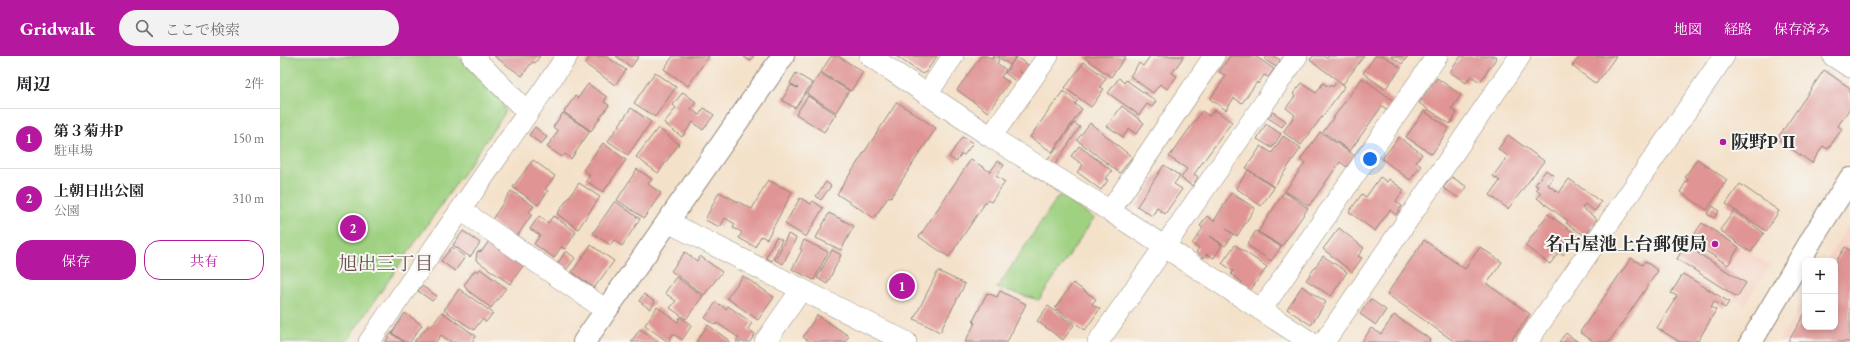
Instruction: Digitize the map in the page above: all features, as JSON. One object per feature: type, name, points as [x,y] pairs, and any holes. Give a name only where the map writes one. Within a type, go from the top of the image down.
[{"type":"street","points":[[472,56],[528,113]]},
{"type":"street","points":[[369,342],[567,56]]},
{"type":"street","points":[[584,342],[783,56]]},
{"type":"street","points":[[870,56],[991,137],[1110,211],[1164,248],[1310,342]]},
{"type":"street","points":[[927,94],[953,56]]},
{"type":"street","points":[[991,137],[1048,56]]},
{"type":"street","points":[[1110,211],[1214,56]]},
{"type":"street","points":[[1098,342],[1297,56]]},
{"type":"street","points":[[1261,310],[1437,56]]},
{"type":"street","points":[[1324,342],[1520,56]]},
{"type":"street","points":[[1527,342],[1724,56]]},
{"type":"street","points":[[1833,56],[1850,67]]},
{"type":"street","points":[[1751,342],[1815,234],[1850,179]]},
{"type":"street","points":[[461,210],[606,310]]},
{"type":"street","points":[[668,222],[906,342]]},
{"type":"street","points":[[765,342],[801,290]]},
{"type":"shaded area","points":[[1700,221],[1770,265],[1745,305],[1671,261]]},
{"type":"shaded area","points":[[1850,222],[1850,342],[1778,342],[1802,302],[1802,330],[1838,330],[1838,258],[1829,258]]},
{"type":"green space","points":[[280,56],[458,56],[504,103],[505,113],[346,342],[280,342]]},
{"type":"green space","points":[[1059,195],[1094,218],[1039,300],[997,288]]},
{"type":"building","points":[[494,56],[540,56],[535,63],[532,62],[522,76]]},
{"type":"building","points":[[591,56],[606,56],[626,70],[615,85],[585,64]]},
{"type":"building","points":[[616,56],[639,56],[631,67]]},
{"type":"building","points":[[673,56],[709,56],[688,86],[664,69]]},
{"type":"building","points":[[743,56],[754,56],[750,61]]},
{"type":"building","points":[[831,56],[838,56],[863,72],[851,91],[821,72]]},
{"type":"building","points":[[896,56],[937,56],[926,72],[922,74]]},
{"type":"building","points":[[981,56],[987,56],[992,59],[994,56],[999,60],[997,63],[1006,70],[1001,77],[1009,82],[988,112],[957,90]]},
{"type":"building","points":[[997,56],[1016,56],[1010,65]]},
{"type":"building","points":[[1086,56],[1126,56],[1111,77],[1085,58]]},
{"type":"building","points":[[1150,56],[1184,56],[1172,73],[1177,76],[1167,89],[1160,84],[1153,93],[1130,76],[1139,63],[1143,66]]},
{"type":"building","points":[[1230,56],[1255,56],[1274,69],[1268,77],[1264,75],[1258,84],[1257,82],[1242,103],[1234,98],[1226,110],[1210,99],[1226,76],[1219,72]]},
{"type":"building","points":[[1267,56],[1274,56],[1280,60],[1276,67],[1265,60]]},
{"type":"building","points":[[1313,56],[1323,56],[1327,58],[1328,56],[1364,56],[1343,84],[1310,60]]},
{"type":"building","points":[[1375,56],[1384,56],[1401,68],[1385,89],[1363,73]]},
{"type":"building","points":[[1391,56],[1408,56],[1402,64]]},
{"type":"building","points":[[1461,56],[1497,57],[1480,82],[1471,76],[1466,83],[1450,72]]},
{"type":"building","points":[[1580,56],[1616,56],[1596,84],[1572,66]]},
{"type":"building","points":[[1016,57],[1031,67],[1025,75],[1019,71],[1024,75],[1018,83],[1005,73]]},
{"type":"building","points":[[1084,62],[1106,78],[1100,87],[1104,89],[1091,107],[1065,88]]},
{"type":"building","points":[[1824,70],[1850,88],[1850,108],[1838,126],[1842,129],[1828,149],[1823,146],[1812,163],[1777,139]]},
{"type":"building","points":[[655,72],[676,87],[655,117],[634,103]]},
{"type":"building","points":[[796,73],[812,83],[795,108],[782,100],[791,85],[798,88],[790,83]]},
{"type":"building","points":[[820,73],[849,91],[836,112],[807,94]]},
{"type":"building","points":[[1119,78],[1124,83],[1126,80],[1156,101],[1152,107],[1147,104],[1139,115],[1108,93]]},
{"type":"building","points":[[1362,78],[1394,101],[1388,110],[1382,106],[1350,151],[1323,132]]},
{"type":"building","points":[[1437,78],[1461,95],[1451,109],[1457,113],[1450,124],[1419,103]]},
{"type":"building","points":[[1337,81],[1345,86],[1301,145],[1283,132],[1295,115],[1286,108],[1295,96],[1293,94],[1302,83],[1316,93],[1323,83],[1329,87],[1331,85],[1333,87]]},
{"type":"building","points":[[588,84],[607,97],[604,102],[609,105],[591,131],[564,112],[575,96],[578,98]]},
{"type":"building","points":[[1063,91],[1077,101],[1075,104],[1082,109],[1052,152],[1030,137]]},
{"type":"building","points":[[683,92],[696,102],[691,109],[699,115],[704,108],[714,115],[703,130],[693,122],[682,137],[664,123],[676,108],[673,105]]},
{"type":"building","points":[[808,96],[836,114],[824,132],[796,114]]},
{"type":"building","points":[[897,102],[936,128],[891,197],[889,196],[874,218],[837,194]]},
{"type":"building","points":[[1122,106],[1144,123],[1136,134],[1129,129],[1123,137],[1107,126]]},
{"type":"building","points":[[631,108],[651,122],[628,155],[608,141]]},
{"type":"building","points":[[1215,110],[1232,122],[1194,174],[1198,177],[1192,186],[1181,178],[1187,169],[1169,157],[1202,111],[1209,116]]},
{"type":"building","points":[[1424,111],[1449,128],[1432,154],[1406,137]]},
{"type":"building","points":[[1273,112],[1286,121],[1282,127],[1268,118]]},
{"type":"building","points":[[563,113],[590,131],[571,159],[565,154],[562,157],[547,147],[558,131],[553,127]]},
{"type":"building","points":[[1074,123],[1080,127],[1054,166],[1047,161]]},
{"type":"building","points":[[1090,123],[1132,157],[1120,173],[1077,140]]},
{"type":"building","points":[[1266,124],[1281,134],[1272,148],[1257,139]]},
{"type":"building","points":[[535,127],[547,137],[541,144],[529,135]]},
{"type":"building","points":[[658,128],[679,144],[658,173],[636,157]]},
{"type":"building","points":[[1320,132],[1355,156],[1347,167],[1340,162],[1309,206],[1285,191],[1305,163],[1300,160]]},
{"type":"building","points":[[1508,135],[1544,161],[1508,209],[1490,195],[1500,181],[1493,176],[1508,156],[1498,149]]},
{"type":"building","points":[[1283,136],[1301,148],[1274,187],[1246,168],[1261,146],[1272,153]]},
{"type":"building","points":[[962,137],[973,143],[964,155],[961,154],[956,162],[949,157]]},
{"type":"building","points":[[1399,137],[1422,154],[1416,162],[1421,166],[1410,180],[1382,159]]},
{"type":"building","points":[[603,143],[626,160],[603,192],[586,181],[590,175],[583,170]]},
{"type":"building","points":[[1079,146],[1112,171],[1105,179],[1108,180],[1101,190],[1077,172],[1083,165],[1071,156]]},
{"type":"building","points":[[971,159],[990,172],[998,161],[1004,165],[996,176],[1005,182],[991,202],[987,200],[949,257],[919,237]]},
{"type":"building","points":[[1697,159],[1727,180],[1707,210],[1680,192],[1688,179],[1685,177]]},
{"type":"building","points":[[533,160],[555,176],[545,189],[548,191],[538,205],[513,187]]},
{"type":"building","points":[[1164,165],[1180,176],[1174,184],[1182,189],[1165,214],[1157,208],[1152,216],[1137,206]]},
{"type":"building","points":[[637,169],[652,179],[648,184],[661,193],[644,218],[617,200]]},
{"type":"building","points":[[1248,170],[1274,188],[1261,206],[1236,188]]},
{"type":"building","points":[[1546,170],[1554,176],[1548,185],[1559,193],[1569,179],[1601,202],[1595,211],[1585,204],[1582,208],[1597,219],[1585,236],[1566,223],[1568,221],[1537,198],[1541,193],[1536,189],[1538,186],[1535,185]]},
{"type":"building","points":[[1380,177],[1387,182],[1389,179],[1404,190],[1396,201],[1402,206],[1396,215],[1390,210],[1375,231],[1349,212],[1362,194],[1366,197]]},
{"type":"building","points":[[1452,177],[1467,187],[1459,198],[1443,188]]},
{"type":"building","points":[[768,180],[792,192],[767,239],[761,236],[755,247],[739,238],[742,232],[733,228],[735,224],[725,218],[720,227],[705,220],[719,192],[752,209]]},
{"type":"building","points":[[826,182],[831,186],[821,200],[816,196]]},
{"type":"building","points":[[579,183],[600,197],[578,229],[557,214]]},
{"type":"building","points":[[1740,184],[1779,211],[1766,231],[1726,204]]},
{"type":"building","points":[[511,191],[534,206],[529,212],[532,214],[516,238],[491,221]]},
{"type":"building","points":[[1284,192],[1308,208],[1282,246],[1258,232]]},
{"type":"building","points":[[1231,193],[1255,208],[1237,236],[1226,229],[1233,234],[1225,246],[1210,236],[1222,245],[1214,258],[1207,254],[1204,258],[1196,252],[1199,248],[1192,244],[1203,228],[1200,226],[1207,216],[1214,221]]},
{"type":"building","points":[[800,198],[811,204],[813,201],[823,208],[806,237],[785,224]]},
{"type":"building","points":[[615,201],[640,219],[622,246],[614,240],[610,245],[593,233]]},
{"type":"building","points":[[1713,206],[1719,211],[1714,218],[1707,214]]},
{"type":"building","points":[[1734,211],[1764,233],[1751,252],[1720,230]]},
{"type":"building","points":[[829,213],[854,226],[841,250],[816,238]]},
{"type":"building","points":[[1548,214],[1577,235],[1563,255],[1559,252],[1550,264],[1525,246]]},
{"type":"building","points":[[539,216],[548,223],[553,216],[576,232],[565,249],[561,247],[554,258],[534,244],[540,235],[530,229]]},
{"type":"building","points":[[1702,223],[1739,247],[1728,265],[1690,241]]},
{"type":"building","points":[[1339,228],[1364,248],[1358,256],[1362,258],[1352,272],[1323,249]]},
{"type":"building","points":[[463,231],[480,243],[470,257],[453,245]]},
{"type":"building","points":[[1256,231],[1281,247],[1271,261],[1247,245]]},
{"type":"building","points":[[788,234],[796,238],[783,264],[775,260]]},
{"type":"building","points":[[776,237],[782,240],[772,261],[766,258]]},
{"type":"building","points":[[804,240],[828,252],[814,280],[792,269],[802,250],[800,249]]},
{"type":"building","points":[[1424,240],[1465,269],[1480,247],[1502,262],[1487,284],[1530,314],[1510,342],[1455,342],[1387,294]]},
{"type":"building","points":[[489,241],[523,266],[510,284],[476,260],[477,252],[482,251]]},
{"type":"building","points":[[1687,242],[1698,249],[1696,252],[1746,283],[1737,297],[1677,259]]},
{"type":"building","points":[[591,245],[614,261],[594,288],[572,272]]},
{"type":"building","points":[[1235,245],[1267,267],[1250,291],[1241,285],[1242,282],[1231,274],[1233,271],[1222,263]]},
{"type":"building","points":[[452,247],[465,257],[455,271],[441,261]]},
{"type":"building","points":[[1845,247],[1850,250],[1850,342],[1788,342],[1802,318],[1802,330],[1838,330],[1838,258]]},
{"type":"building","points":[[832,250],[841,255],[827,284],[817,278]]},
{"type":"building","points":[[566,251],[575,258],[564,273],[555,267]]},
{"type":"building","points":[[685,252],[697,261],[700,256],[722,272],[704,295],[671,271]]},
{"type":"building","points":[[1323,256],[1347,272],[1331,296],[1306,280]]},
{"type":"building","points":[[1631,258],[1642,265],[1645,261],[1658,271],[1609,342],[1594,342],[1580,332]]},
{"type":"building","points":[[480,269],[506,288],[491,308],[466,289],[467,288],[464,285],[475,270],[478,272]]},
{"type":"building","points":[[938,271],[965,284],[940,332],[914,319]]},
{"type":"building","points":[[1683,274],[1729,302],[1725,308],[1714,301],[1711,307],[1716,310],[1698,341],[1696,340],[1694,342],[1680,342],[1657,328],[1677,296],[1671,293]]},
{"type":"building","points":[[743,276],[774,297],[758,320],[727,298]]},
{"type":"building","points":[[676,277],[703,296],[686,319],[670,308],[676,301],[665,293]]},
{"type":"building","points":[[1073,283],[1096,299],[1092,304],[1100,309],[1085,330],[1055,308]]},
{"type":"building","points":[[422,286],[437,296],[432,301],[418,291]]},
{"type":"building","points":[[1302,286],[1326,302],[1311,325],[1287,309]]},
{"type":"building","points":[[459,289],[493,313],[486,322],[482,319],[474,330],[444,310]]},
{"type":"building","points":[[1000,291],[1026,304],[1007,342],[965,342],[975,323],[973,321],[987,293],[997,297]]},
{"type":"building","points":[[644,294],[655,302],[650,309],[639,301]]},
{"type":"building","points":[[1370,299],[1386,310],[1376,325],[1360,314]]},
{"type":"building","points":[[716,302],[726,309],[728,306],[752,323],[748,329],[755,334],[750,342],[736,342],[739,338],[717,323],[716,325],[705,318]]},
{"type":"building","points":[[1048,306],[1074,325],[1063,340],[1037,321]]},
{"type":"building","points":[[657,307],[678,322],[680,317],[692,325],[682,340],[673,334],[668,342],[645,325]]},
{"type":"building","points":[[442,312],[476,336],[472,342],[451,342],[441,335],[436,342],[414,342],[429,325],[431,327]]},
{"type":"building","points":[[405,313],[422,325],[410,342],[405,342],[392,333]]},
{"type":"building","points":[[817,315],[849,336],[845,342],[810,342],[803,337]]},
{"type":"building","points":[[1394,315],[1430,339],[1429,342],[1362,342],[1371,328],[1381,334]]},
{"type":"building","points":[[708,325],[731,342],[696,342]]},
{"type":"building","points":[[640,329],[659,342],[631,342]]},
{"type":"building","points":[[391,333],[404,342],[387,342],[386,341]]},
{"type":"building","points":[[1566,333],[1567,334],[1578,342],[1559,342]]},
{"type":"place","name":"阪野P Ⅱ","points":[[1723,142]]},
{"type":"place","name":"上朝日出公園","points":[[353,228]]},
{"type":"place","name":"名古屋池上台郵便局","points":[[1715,244]]},
{"type":"place","name":"第３菊井P","points":[[902,286]]},
{"type":"district","name":"旭出三丁目","points":[[386,263]]}]
